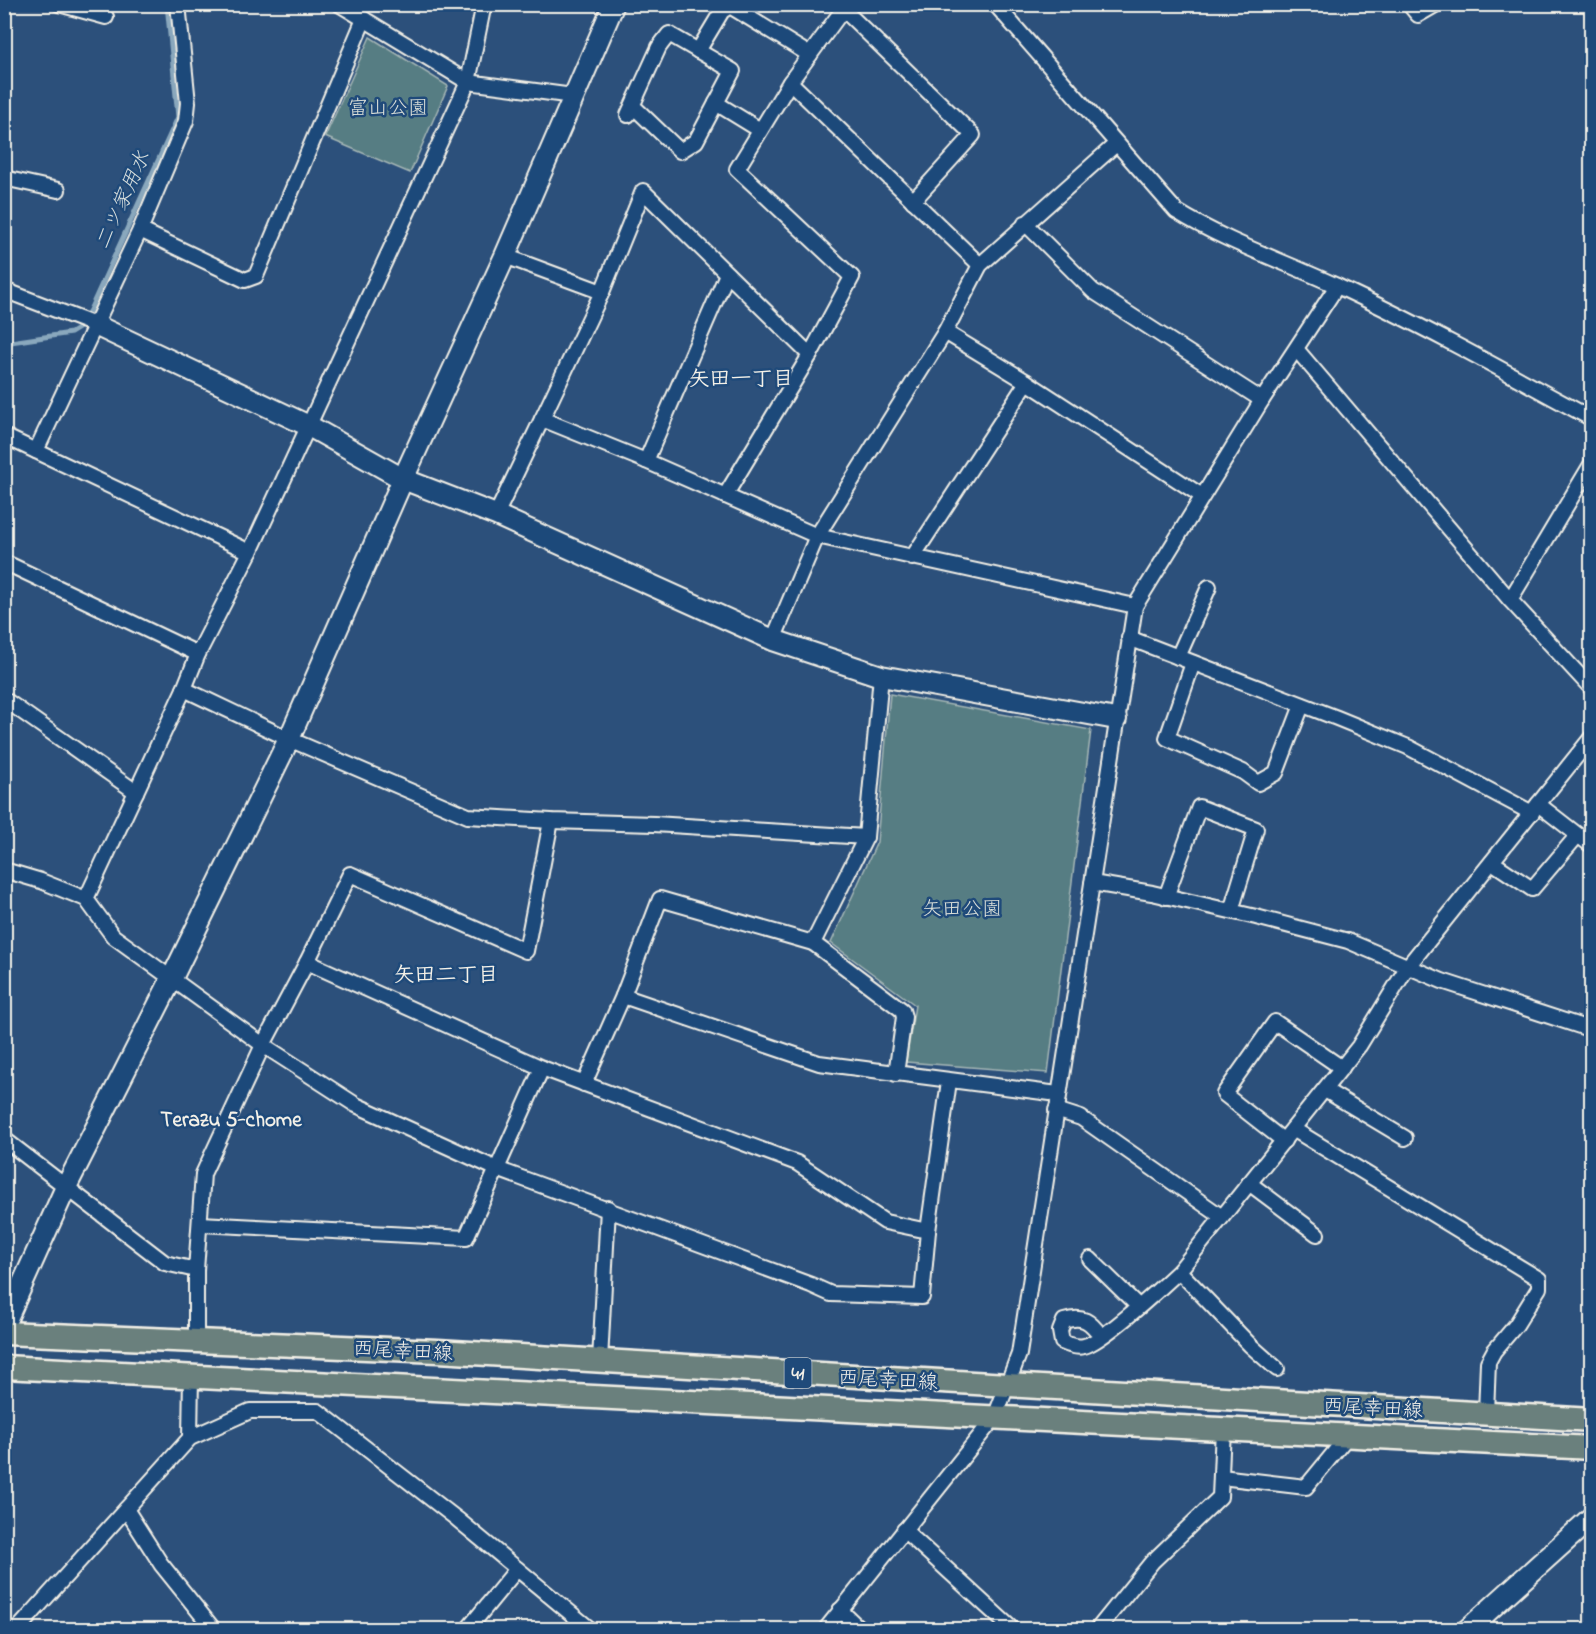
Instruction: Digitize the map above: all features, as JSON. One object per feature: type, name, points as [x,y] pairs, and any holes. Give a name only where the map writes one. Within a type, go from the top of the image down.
[{"type":"main road","name":"西尾幸田線","points":[[4,1333],[438,1352],[1592,1420]]},
{"type":"main road","name":"西尾幸田線","points":[[4,1367],[1592,1448]]},
{"type":"street","points":[[58,4],[106,18]]},
{"type":"street","points":[[36,451],[140,230],[186,121],[188,104],[178,4]]},
{"type":"street","points":[[339,4],[468,82],[573,96]]},
{"type":"street","points":[[86,899],[184,689],[198,654],[250,552],[468,82],[484,4]]},
{"type":"street","points":[[4,1326],[66,1188],[289,738],[403,478],[505,256],[614,4]]},
{"type":"street","points":[[995,4],[1176,211],[1201,226],[1337,286],[1592,419]]},
{"type":"street","points":[[1409,4],[1418,15],[1437,4]]},
{"type":"street","points":[[698,51],[722,11],[730,6],[810,55]]},
{"type":"street","points":[[725,496],[810,355],[852,277],[737,169],[790,82],[845,7],[973,135],[913,201]]},
{"type":"street","points":[[140,230],[245,280],[256,276],[364,19]]},
{"type":"street","points":[[669,34],[698,51],[733,71],[696,141],[680,151],[631,110],[659,47],[669,34]]},
{"type":"street","points":[[790,82],[980,265]]},
{"type":"street","points":[[716,103],[760,130]]},
{"type":"street","points":[[773,640],[817,536],[945,332],[980,265],[1116,144]]},
{"type":"street","points":[[4,178],[58,190]]},
{"type":"street","points":[[496,515],[602,292],[643,192],[810,355]]},
{"type":"street","points":[[1025,223],[1094,291],[1262,400]]},
{"type":"street","points":[[505,256],[602,292]]},
{"type":"street","points":[[646,461],[728,274]]},
{"type":"street","points":[[825,1629],[995,1417],[1019,1354],[1135,606],[1262,400],[1337,286]]},
{"type":"street","points":[[4,290],[95,325],[309,426],[403,478],[496,515],[773,640],[881,676],[1116,719]]},
{"type":"street","points":[[945,332],[1027,382],[1202,496]]},
{"type":"street","points":[[1297,350],[1510,600],[1592,689]]},
{"type":"street","points":[[912,558],[1027,382]]},
{"type":"street","points":[[542,419],[646,461],[817,536],[1135,606]]},
{"type":"street","points":[[4,436],[250,552]]},
{"type":"street","points":[[1510,600],[1592,463]]},
{"type":"street","points":[[4,562],[198,654]]},
{"type":"street","points":[[1178,657],[1209,587]]},
{"type":"street","points":[[1129,638],[1408,747],[1535,809],[1592,846]]},
{"type":"street","points":[[1193,663],[1167,738],[1242,772],[1258,783],[1276,773],[1302,705]]},
{"type":"street","points":[[813,943],[866,837],[881,676]]},
{"type":"street","points":[[184,689],[289,738],[468,816],[654,824],[866,837]]},
{"type":"street","points":[[4,699],[135,792]]},
{"type":"street","points":[[1101,1336],[1179,1270],[1359,1046],[1408,966],[1592,737]]},
{"type":"street","points":[[1166,897],[1199,807],[1256,830],[1231,911]]},
{"type":"street","points":[[196,1341],[196,1270],[203,1174],[263,1045],[350,874],[526,951],[551,821]]},
{"type":"street","points":[[1492,862],[1532,889],[1577,836]]},
{"type":"street","points":[[4,870],[41,881],[86,899],[113,936],[263,1045],[356,1105],[497,1169],[608,1208],[831,1294],[922,1297],[928,1231],[949,1081]]},
{"type":"street","points":[[1092,883],[1231,911],[1348,941],[1442,981],[1592,1030]]},
{"type":"street","points":[[584,1084],[623,996],[660,899],[813,943],[902,1010],[904,1017],[896,1074]]},
{"type":"street","points":[[307,962],[542,1068],[797,1163],[885,1222],[928,1231]]},
{"type":"street","points":[[623,996],[819,1063],[1058,1094]]},
{"type":"street","points":[[1284,1141],[1224,1094],[1275,1022],[1342,1068]]},
{"type":"street","points":[[200,1224],[466,1238],[542,1068]]},
{"type":"street","points":[[1324,1090],[1405,1138]]},
{"type":"street","points":[[1056,1110],[1081,1118],[1222,1217]]},
{"type":"street","points":[[1293,1129],[1539,1279],[1539,1288],[1516,1325],[1494,1351],[1488,1362],[1486,1413]]},
{"type":"street","points":[[4,1139],[165,1263],[196,1270]]},
{"type":"street","points":[[1249,1183],[1317,1234]]},
{"type":"street","points":[[600,1362],[608,1208]]},
{"type":"street","points":[[1090,1259],[1138,1306]]},
{"type":"street","points":[[1179,1270],[1277,1370]]},
{"type":"street","points":[[190,1438],[191,1375]]},
{"type":"street","points":[[17,1629],[190,1438],[250,1411],[318,1411],[457,1519],[591,1629]]},
{"type":"street","points":[[1099,1629],[1152,1562],[1220,1497],[1223,1428]]},
{"type":"street","points":[[1221,1477],[1306,1487],[1347,1437]]},
{"type":"street","points":[[126,1509],[161,1564],[213,1629]]},
{"type":"street","points":[[1467,1629],[1592,1517]]},
{"type":"street","points":[[904,1530],[1013,1629]]},
{"type":"street","points":[[467,1629],[517,1569]]},
{"type":"street","points":[[840,1610],[861,1629]]},
{"type":"green space","name":"富山公園","points":[[370,37],[448,86],[410,173],[325,137]]},
{"type":"green space","name":"矢田公園","points":[[890,694],[1091,730],[1048,1073],[906,1062],[915,1005],[831,943],[877,842]]},
{"type":"waterway","name":"二ツ家用水","points":[[4,343],[71,333],[79,328],[90,310],[178,117],[167,4]]},
{"type":"district","name":"矢田一丁目","points":[[741,378]]},
{"type":"district","name":"矢田二丁目","points":[[446,974]]},
{"type":"district","name":"Terazu 5-chome","points":[[231,1119]]}]
